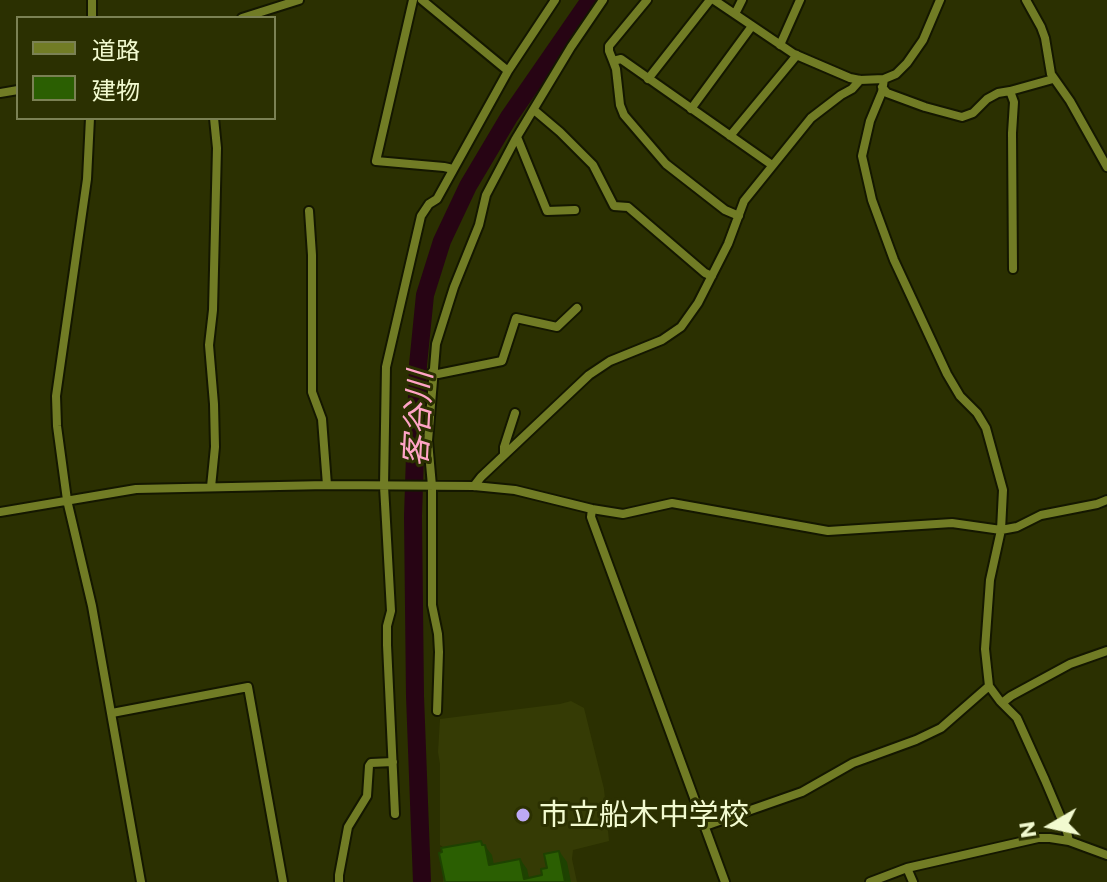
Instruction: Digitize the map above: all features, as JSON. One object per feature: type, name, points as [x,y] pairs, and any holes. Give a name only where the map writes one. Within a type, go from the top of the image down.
[{"type":"street","points":[[248,16],[299,0]]},
{"type":"street","points":[[413,0],[376,161],[453,169]]},
{"type":"street","points":[[422,0],[508,71]]},
{"type":"street","points":[[433,9],[440,0]]},
{"type":"street","points":[[395,814],[387,645],[391,611],[386,486],[386,367],[421,216],[437,199],[508,71],[555,0]]},
{"type":"street","points":[[437,711],[439,652],[432,605],[428,441],[436,344],[454,287],[479,225],[486,195],[571,47],[603,0]]},
{"type":"street","points":[[647,0],[609,46],[624,115],[666,164],[725,210],[739,216]]},
{"type":"street","points":[[648,79],[712,0],[797,55],[850,78],[883,83],[907,63],[923,40],[940,0]]},
{"type":"street","points":[[735,14],[742,0]]},
{"type":"street","points":[[780,45],[800,0]]},
{"type":"street","points":[[1026,0],[1045,38],[1053,79],[1070,101],[1107,167]]},
{"type":"street","points":[[691,109],[752,26]]},
{"type":"street","points":[[730,136],[797,55]]},
{"type":"street","points":[[613,61],[621,59],[772,165]]},
{"type":"street","points":[[883,83],[887,93],[962,117],[973,113],[998,93],[1053,79]]},
{"type":"street","points":[[474,486],[589,375],[610,361],[662,340],[681,327],[698,303],[728,244],[744,201],[811,118],[860,80]]},
{"type":"street","points":[[883,83],[864,143],[862,156],[866,179],[881,228],[930,341],[960,396],[977,413],[986,428],[1003,490],[1001,530],[990,580],[987,621],[985,649],[989,686],[1017,718],[1069,841]]},
{"type":"street","points":[[1010,91],[1014,102],[1013,269]]},
{"type":"street","points":[[534,110],[593,165],[614,206],[628,207],[712,276]]},
{"type":"street","points":[[90,120],[87,179],[56,396],[57,426],[67,500],[92,606],[141,882]]},
{"type":"street","points":[[211,487],[215,447],[209,345],[213,310],[217,148],[214,120]]},
{"type":"street","points":[[517,137],[547,211],[575,210]]},
{"type":"street","points":[[309,211],[312,392],[322,419],[327,485]]},
{"type":"street","points":[[432,372],[438,374],[502,361],[516,318],[557,327],[577,308]]},
{"type":"street","points":[[503,455],[515,413]]},
{"type":"street","points":[[0,512],[136,489],[474,486],[515,490],[623,514],[672,503],[828,531],[952,523],[1001,530],[1017,527],[1041,515],[1107,500]]},
{"type":"street","points":[[592,509],[591,517],[725,882]]},
{"type":"street","points":[[1002,703],[1070,664],[1107,651]]},
{"type":"street","points":[[705,826],[802,792],[853,763],[941,728],[989,686]]},
{"type":"street","points":[[112,713],[248,687],[283,882]]},
{"type":"street","points":[[339,882],[348,827],[367,796],[369,766],[371,763],[393,762]]},
{"type":"street","points":[[870,882],[907,868],[1038,838],[1069,841],[1107,855]]},
{"type":"street","points":[[907,868],[913,882]]},
{"type":"shaded area","name":"市立船木中学校","points":[[571,701],[584,708],[604,789],[609,841],[573,850],[577,882],[443,882],[438,752],[440,719]]},
{"type":"building","points":[[481,841],[485,845],[489,865],[520,859],[524,879],[542,875],[541,869],[547,868],[544,854],[559,851],[565,882],[445,882],[439,853],[442,852],[441,848]]},
{"type":"waterway","name":"客谷川","points":[[422,882],[415,696],[413,516],[418,365],[425,295],[442,241],[468,186],[509,117],[590,0]]},
{"type":"place","name":"市立船木中学校","points":[[523,815]]}]
